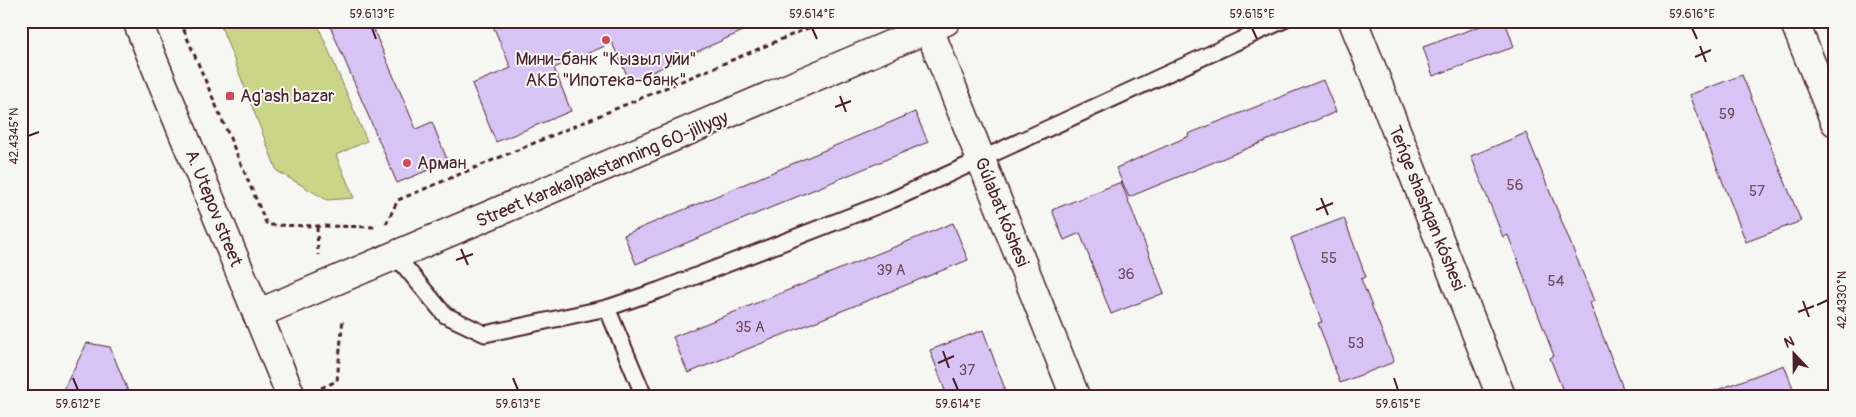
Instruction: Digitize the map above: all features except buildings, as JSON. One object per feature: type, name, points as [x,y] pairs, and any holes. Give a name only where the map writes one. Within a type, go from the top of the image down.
[{"type":"street","name":"A. Utepov street","points":[[137,21],[291,396]]},
{"type":"street","name":"Teńge shashqan kóshesi","points":[[1353,21],[1501,396]]},
{"type":"street","points":[[1794,21],[1835,122]]},
{"type":"street","name":"Street Karakalpakstanning 60-jillygy","points":[[258,314],[938,25]]},
{"type":"street","name":"Gúlabat kóshesi","points":[[938,25],[981,159],[1075,396]]},
{"type":"lane","points":[[396,256],[445,315],[485,334],[607,308],[660,290],[892,200],[1282,21]]},
{"type":"lane","points":[[607,308],[644,396]]},
{"type":"path","points":[[180,21],[267,226],[317,227],[385,227],[398,200],[826,21]]},
{"type":"path","points":[[317,227],[318,258]]},
{"type":"path","points":[[318,390],[337,381],[343,318]]},
{"type":"green space","points":[[219,21],[316,21],[367,141],[336,155],[354,198],[327,200],[277,171]]},
{"type":"place","name":"Мини-банк \"Кызыл уйи\" АКБ \"Ипотека-банк\"","points":[[606,40]]},
{"type":"place","name":"Ag'ash bazar","points":[[230,96]]},
{"type":"place","name":"Арман","points":[[407,163]]}]
